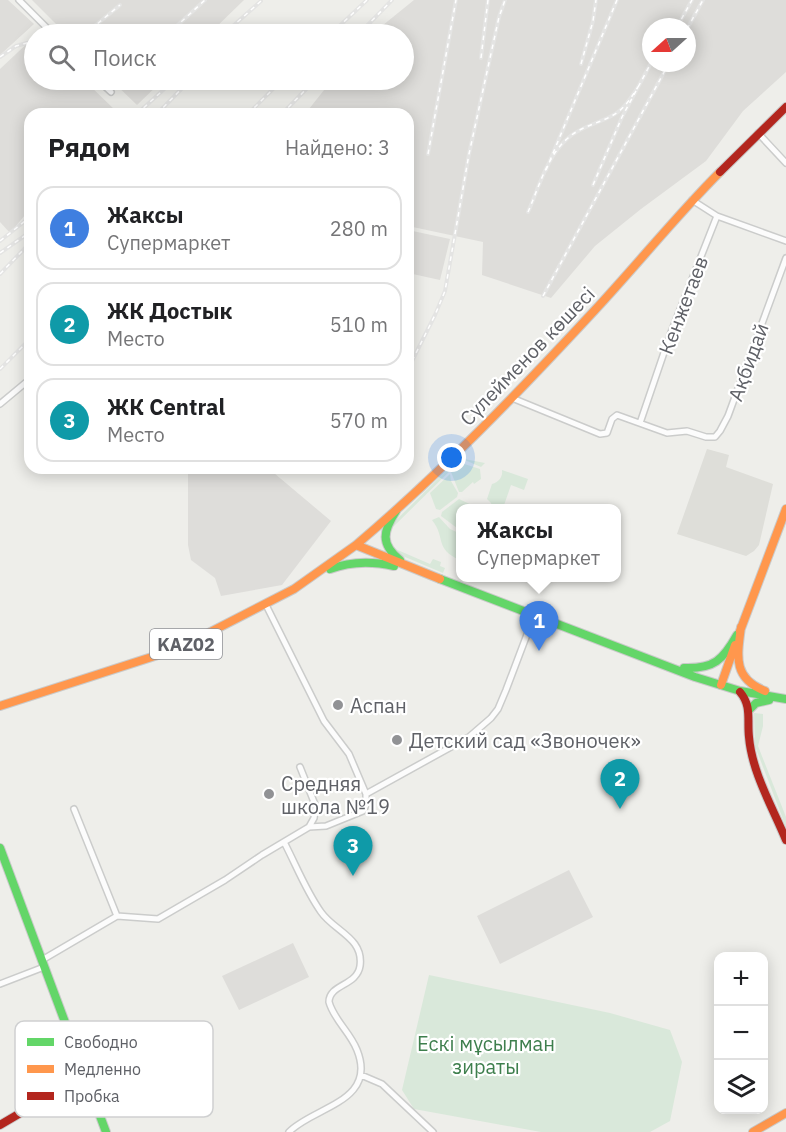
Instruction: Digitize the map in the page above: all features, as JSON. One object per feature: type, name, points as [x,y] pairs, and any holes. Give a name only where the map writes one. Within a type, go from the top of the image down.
[{"type":"main road","name":"Сүлейменов көшесі","points":[[2,706],[189,643],[266,605],[303,583],[356,545],[396,511],[512,398],[596,309],[692,200],[786,107]]},
{"type":"main road","points":[[721,685],[786,509]]},
{"type":"main road","points":[[396,511],[385,529],[386,544],[396,558],[420,573]]},
{"type":"main road","name":"KАZ02","points":[[356,545],[420,573],[721,685],[767,697],[786,698]]},
{"type":"main road","name":"KАZ02","points":[[303,583],[333,567],[346,564],[381,564],[420,573]]},
{"type":"main road","points":[[666,665],[692,669],[713,665],[725,656],[741,627]]},
{"type":"main road","points":[[741,627],[737,658],[743,675],[755,688],[786,698]]},
{"type":"main road","points":[[734,688],[745,697],[749,710],[748,733],[752,753],[786,840]]},
{"type":"main road","points":[[749,710],[759,702],[786,698]]},
{"type":"main road","points":[[0,848],[65,1021]]},
{"type":"main road","points":[[753,1132],[786,1113]]},
{"type":"main road","points":[[0,1125],[15,1116]]},
{"type":"main road","points":[[100,1117],[106,1132]]},
{"type":"street","points":[[19,0],[43,24]]},
{"type":"street","points":[[758,133],[786,163]]},
{"type":"street","points":[[692,200],[717,216],[786,241]]},
{"type":"street","name":"Кенжетаев","points":[[640,423],[670,335],[717,216]]},
{"type":"street","name":"Ақбидай","points":[[640,423],[667,433],[692,432],[711,438],[718,435],[786,258]]},
{"type":"street","points":[[0,404],[24,384]]},
{"type":"street","points":[[512,398],[600,434],[607,433],[612,419],[617,415],[640,423]]},
{"type":"street","points":[[0,984],[43,963],[117,916],[158,919],[309,827],[326,826],[363,811],[366,805],[366,794],[349,754],[324,721],[266,605]]},
{"type":"street","points":[[366,794],[469,737],[498,710],[534,616]]},
{"type":"street","points":[[300,766],[316,807],[309,827]]},
{"type":"street","points":[[74,809],[117,916]]},
{"type":"street","points":[[284,842],[320,911],[348,935],[358,952],[360,964],[353,981],[333,991],[329,1002],[357,1049],[361,1075],[349,1094],[339,1103],[289,1131]]},
{"type":"street","points":[[361,1075],[382,1084],[434,1132]]},
{"type":"shaded area","points":[[0,0],[8,0],[34,24],[24,24],[24,33],[0,55]]},
{"type":"shaded area","points":[[32,0],[244,0],[219,24],[56,24]]},
{"type":"shaded area","points":[[414,0],[786,0],[786,72],[743,111],[706,161],[595,246],[551,298],[482,275],[483,242],[414,227],[414,108],[310,108],[324,90],[414,90],[414,24],[384,24]]},
{"type":"shaded area","points":[[24,46],[24,90],[94,90],[113,108],[24,108],[24,216],[10,233],[0,222],[0,69]]},
{"type":"shaded area","points":[[121,90],[153,90],[137,105]]},
{"type":"shaded area","points":[[414,231],[450,239],[440,280],[414,274]]},
{"type":"shaded area","points":[[707,449],[729,455],[726,467],[773,484],[759,545],[746,556],[677,534]]},
{"type":"shaded area","points":[[188,474],[275,474],[331,521],[282,585],[221,596],[215,578],[191,560],[188,545]]},
{"type":"shaded area","points":[[569,870],[593,917],[500,964],[477,916]]},
{"type":"shaded area","points":[[293,943],[309,977],[239,1010],[222,976]]},
{"type":"green space","points":[[459,458],[460,461],[391,529],[390,539],[393,548],[430,564],[433,559],[441,562],[440,566],[445,568],[443,573],[391,551],[387,529]]},
{"type":"green space","points":[[461,458],[485,463],[481,467]]},
{"type":"green space","points":[[461,463],[480,469],[481,479],[459,492],[451,472]]},
{"type":"green space","points":[[502,470],[528,479],[524,490],[511,485],[504,504],[491,504],[487,499],[492,484],[497,482],[502,475]]},
{"type":"green space","points":[[450,474],[458,493],[457,497],[440,510],[436,509],[430,493]]},
{"type":"green space","points":[[459,499],[470,504],[456,504],[456,527],[441,516],[442,512]]},
{"type":"green space","points":[[439,517],[450,529],[456,532],[456,558],[443,547],[439,532],[432,520]]},
{"type":"green space","points":[[754,713],[763,714],[763,726],[758,746],[786,817],[786,827],[755,746]]},
{"type":"green space","name":"Ескі мұсылман зираты","points":[[429,975],[610,1013],[670,1030],[682,1062],[670,1121],[650,1132],[541,1132],[414,1109],[402,1090]]},
{"type":"railway","points":[[179,24],[205,0]]},
{"type":"railway","points":[[342,24],[367,0]]},
{"type":"railway","points":[[369,24],[392,0]]},
{"type":"railway","points":[[428,154],[456,0]]},
{"type":"railway","points":[[481,58],[488,0]]},
{"type":"railway","points":[[414,357],[445,291],[469,154],[499,17],[505,0]]},
{"type":"railway","points":[[581,64],[593,21],[596,0]]},
{"type":"railway","points":[[546,170],[617,0]]},
{"type":"railway","points":[[682,18],[692,0]]},
{"type":"railway","points":[[693,18],[703,0]]},
{"type":"railway","points":[[235,24],[261,1]]},
{"type":"railway","points":[[97,24],[120,5]]},
{"type":"railway","points":[[0,57],[16,46],[24,44]]},
{"type":"railway","points":[[593,185],[622,117],[646,72]]},
{"type":"railway","points":[[543,296],[664,72]]},
{"type":"railway","points":[[528,212],[544,172],[561,145],[580,130],[618,112],[638,87]]},
{"type":"railway","points":[[144,108],[163,90]]},
{"type":"railway","points":[[163,108],[180,90]]},
{"type":"railway","points":[[254,108],[272,90]]},
{"type":"railway","points":[[288,108],[305,90]]},
{"type":"railway","points":[[0,241],[24,222]]},
{"type":"railway","points":[[0,253],[24,236]]},
{"type":"railway","points":[[0,274],[24,249]]},
{"type":"railway","points":[[0,369],[24,345]]},
{"type":"traffic: fast","points":[[396,511],[388,525],[386,537],[389,548],[400,560]]},
{"type":"traffic: fast","points":[[330,569],[346,564],[362,563],[394,566]]},
{"type":"traffic: fast","points":[[440,579],[695,677],[740,691],[786,699]]},
{"type":"traffic: fast","points":[[684,668],[710,665],[722,657],[737,635]]},
{"type":"traffic: fast","points":[[749,710],[756,703],[769,700]]},
{"type":"traffic: fast","points":[[0,848],[65,1021]]},
{"type":"traffic: fast","points":[[100,1117],[106,1132]]},
{"type":"traffic: slow","points":[[356,545],[449,461],[508,402],[720,172]]},
{"type":"traffic: slow","points":[[740,631],[786,509]]},
{"type":"traffic: slow","points":[[0,706],[189,643],[294,589],[356,545],[440,579]]},
{"type":"traffic: slow","points":[[741,627],[738,657],[742,673],[747,680],[765,691]]},
{"type":"traffic: slow","points":[[721,685],[735,645]]},
{"type":"traffic: slow","points":[[753,1132],[786,1113]]},
{"type":"traffic: jam","points":[[720,172],[786,107]]},
{"type":"traffic: jam","points":[[740,692],[748,708],[749,737],[754,764],[786,840]]},
{"type":"traffic: jam","points":[[0,1125],[15,1116]]},
{"type":"place","name":"Жаксы","points":[[539,651]]},
{"type":"place","name":"Аспан","points":[[338,705]]},
{"type":"place","name":"Детский сад «Звоночек»","points":[[397,740]]},
{"type":"place","name":"Средняя школа №19","points":[[269,794]]},
{"type":"place","name":"ЖК Достык","points":[[620,809]]},
{"type":"place","name":"ЖК Central","points":[[353,876]]}]
